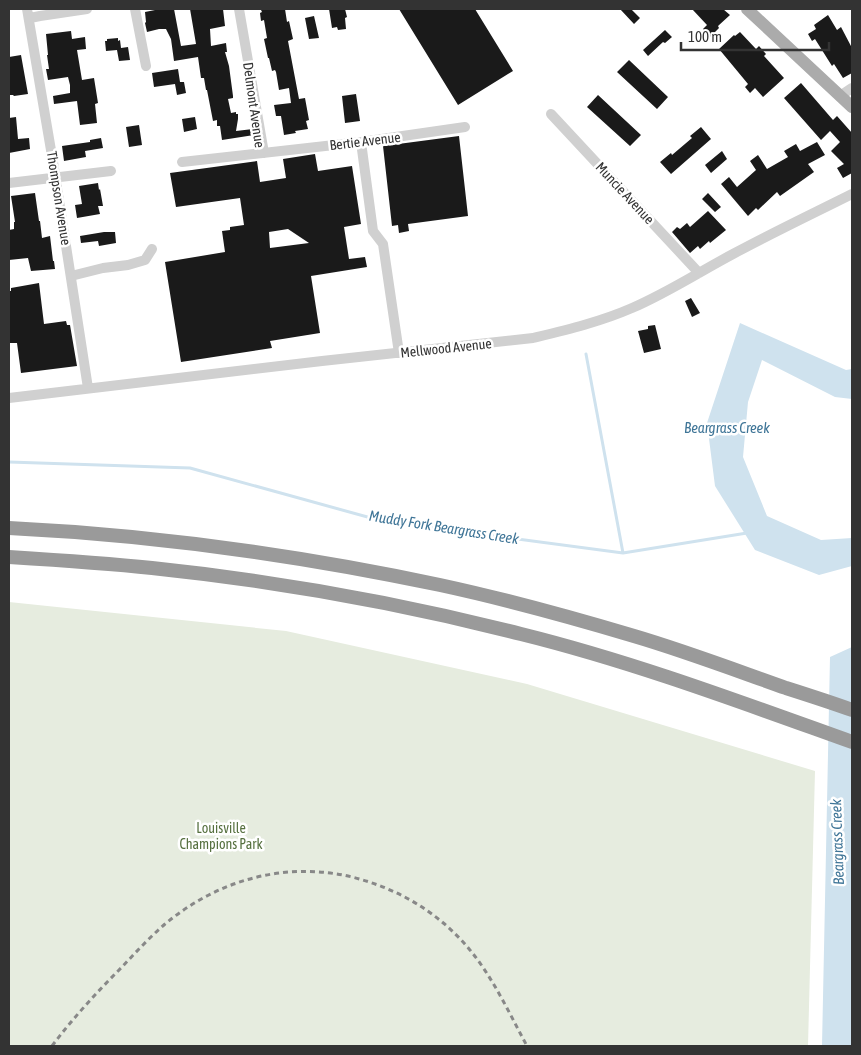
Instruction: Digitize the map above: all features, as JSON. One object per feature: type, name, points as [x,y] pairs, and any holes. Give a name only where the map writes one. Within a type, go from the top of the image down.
[{"type":"highway","points":[[9,528],[214,546],[334,565],[442,586],[635,636],[699,656],[852,710]]},
{"type":"highway","points":[[9,558],[162,569],[261,582],[402,606],[515,632],[606,658],[662,675],[852,742]]},
{"type":"main road","points":[[747,9],[852,107]]},
{"type":"street","points":[[29,14],[40,16],[87,9]]},
{"type":"street","points":[[135,9],[146,66]]},
{"type":"street","name":"Delmont Avenue","points":[[182,162],[264,153],[239,9]]},
{"type":"street","name":"Thompson Avenue","points":[[29,14],[88,388]]},
{"type":"street","points":[[840,96],[852,88]]},
{"type":"street","name":"Muncie Avenue","points":[[551,114],[699,273]]},
{"type":"street","name":"Bertie Avenue","points":[[264,153],[361,142],[465,127]]},
{"type":"street","points":[[361,142],[373,231],[382,244],[399,353]]},
{"type":"street","points":[[9,183],[111,171]]},
{"type":"street","name":"Mellwood Avenue","points":[[9,398],[523,339],[562,331],[632,308],[738,251],[852,194]]},
{"type":"street","points":[[71,276],[145,260],[152,249]]},
{"type":"green space","name":"Louisville Champions Park","points":[[9,602],[286,631],[527,684],[815,771],[808,1046],[9,1046]]},
{"type":"water","name":"Beargrass Creek","points":[[740,323],[846,370],[852,369],[852,399],[835,397],[762,360],[748,402],[743,457],[767,516],[821,540],[852,538],[852,566],[819,575],[755,550],[715,486],[707,423]]},
{"type":"water","name":"Beargrass Creek","points":[[852,647],[852,1046],[822,1046],[830,657]]},
{"type":"building","points":[[174,9],[181,46],[196,44],[190,9],[223,9],[225,26],[210,29],[211,46],[226,43],[227,52],[225,52],[233,96],[233,98],[228,99],[231,113],[236,112],[238,114],[236,131],[253,129],[254,135],[222,140],[220,126],[217,126],[217,120],[213,121],[204,78],[201,78],[198,57],[174,61],[171,39],[166,29],[147,32],[145,12]]},
{"type":"building","points":[[285,9],[293,39],[288,41],[299,99],[305,98],[309,120],[306,121],[308,129],[295,131],[296,133],[284,135],[281,116],[276,116],[274,105],[291,103],[289,88],[279,90],[276,72],[275,70],[272,71],[268,58],[264,39],[267,38],[264,20],[261,21],[260,13],[262,12],[261,10]]},
{"type":"building","points":[[329,9],[345,9],[347,17],[345,18],[346,29],[338,30],[337,27],[332,28]]},
{"type":"building","points":[[399,9],[475,9],[513,71],[458,105]]},
{"type":"building","points":[[620,9],[631,9],[640,18],[634,24]]},
{"type":"building","points":[[692,9],[723,9],[730,15],[710,37],[703,29],[707,25]]},
{"type":"building","points":[[828,15],[837,30],[841,27],[852,48],[852,73],[843,78],[834,64],[832,66],[815,39],[812,41],[808,34],[816,29],[814,25]]},
{"type":"building","points":[[314,16],[319,38],[309,39],[305,18]]},
{"type":"building","points":[[665,30],[672,37],[665,43],[663,42],[648,56],[643,50]]},
{"type":"building","points":[[71,31],[72,39],[85,37],[86,49],[77,50],[82,80],[94,78],[98,103],[95,104],[97,123],[80,125],[77,101],[54,104],[53,96],[70,93],[70,85],[68,77],[48,80],[46,69],[49,69],[46,34]]},
{"type":"building","points":[[740,32],[756,49],[759,46],[766,54],[764,56],[784,78],[763,97],[755,88],[750,93],[745,87],[748,84],[719,49]]},
{"type":"building","points":[[118,38],[121,48],[128,47],[130,60],[119,61],[117,50],[106,51],[105,41]]},
{"type":"building","points":[[21,55],[28,94],[9,95],[9,57]]},
{"type":"building","points":[[629,60],[668,97],[657,109],[617,72]]},
{"type":"building","points":[[178,69],[180,82],[184,82],[186,93],[177,95],[175,84],[154,87],[152,73]]},
{"type":"building","points":[[801,83],[833,120],[837,116],[852,133],[852,173],[843,178],[837,168],[844,164],[831,151],[840,142],[830,131],[821,140],[784,98]]},
{"type":"building","points":[[356,94],[360,121],[345,123],[342,96]]},
{"type":"building","points":[[598,95],[641,135],[630,146],[587,107]]},
{"type":"building","points":[[16,117],[18,139],[29,138],[30,149],[9,153],[9,118]]},
{"type":"building","points":[[195,117],[197,129],[184,132],[182,119]]},
{"type":"building","points":[[139,125],[142,145],[129,147],[126,127]]},
{"type":"building","points":[[701,127],[711,139],[671,174],[660,162],[671,153],[672,155],[692,138],[690,136]]},
{"type":"building","points":[[459,136],[468,216],[408,224],[409,231],[399,233],[398,225],[392,226],[383,146]]},
{"type":"building","points":[[101,138],[103,148],[85,151],[86,157],[64,161],[62,146],[90,142],[90,140]]},
{"type":"building","points":[[817,142],[825,155],[808,164],[814,172],[780,196],[777,192],[758,210],[756,208],[748,216],[721,184],[729,177],[737,187],[756,170],[750,161],[758,155],[767,169],[788,157],[784,151],[796,144],[800,151]]},
{"type":"building","points":[[722,151],[727,159],[711,173],[705,165]]},
{"type":"building","points":[[315,154],[318,171],[352,166],[361,224],[344,227],[349,259],[365,257],[367,267],[311,276],[320,333],[270,341],[272,348],[181,362],[165,262],[225,252],[222,231],[230,230],[230,227],[244,225],[240,198],[176,207],[170,173],[257,161],[260,182],[286,178],[283,159]],"holes":[[[288,229],[309,243],[270,248],[269,232]]]},
{"type":"building","points":[[98,183],[103,206],[98,206],[100,214],[77,218],[75,205],[82,204],[79,186]]},
{"type":"building","points":[[35,193],[42,238],[50,236],[55,269],[31,271],[28,258],[9,260],[9,230],[14,229],[15,222],[11,196]]},
{"type":"building","points":[[708,193],[721,207],[715,212],[702,199]]},
{"type":"building","points":[[708,211],[726,230],[710,243],[709,241],[700,249],[698,246],[690,253],[672,232],[677,227],[680,229],[687,223],[690,227]]},
{"type":"building","points":[[115,232],[116,243],[99,246],[98,241],[81,243],[80,236]]},
{"type":"building","points":[[39,283],[44,324],[66,321],[67,325],[70,325],[77,366],[21,373],[17,343],[9,343],[9,291],[11,291],[11,288]]},
{"type":"building","points":[[691,298],[700,313],[692,317],[685,301]]},
{"type":"building","points":[[655,325],[661,349],[644,353],[638,331]]},
{"type":"waterway","points":[[586,354],[623,553]]},
{"type":"waterway","name":"Muddy Fork Beargrass Creek","points":[[9,462],[190,468],[382,521],[623,553],[747,533]]},
{"type":"railway","points":[[52,1046],[85,1005],[143,945],[165,924],[186,909],[207,896],[253,878],[277,873],[302,871],[352,877],[384,887],[413,902],[440,920],[464,943],[483,967],[527,1046]]}]
